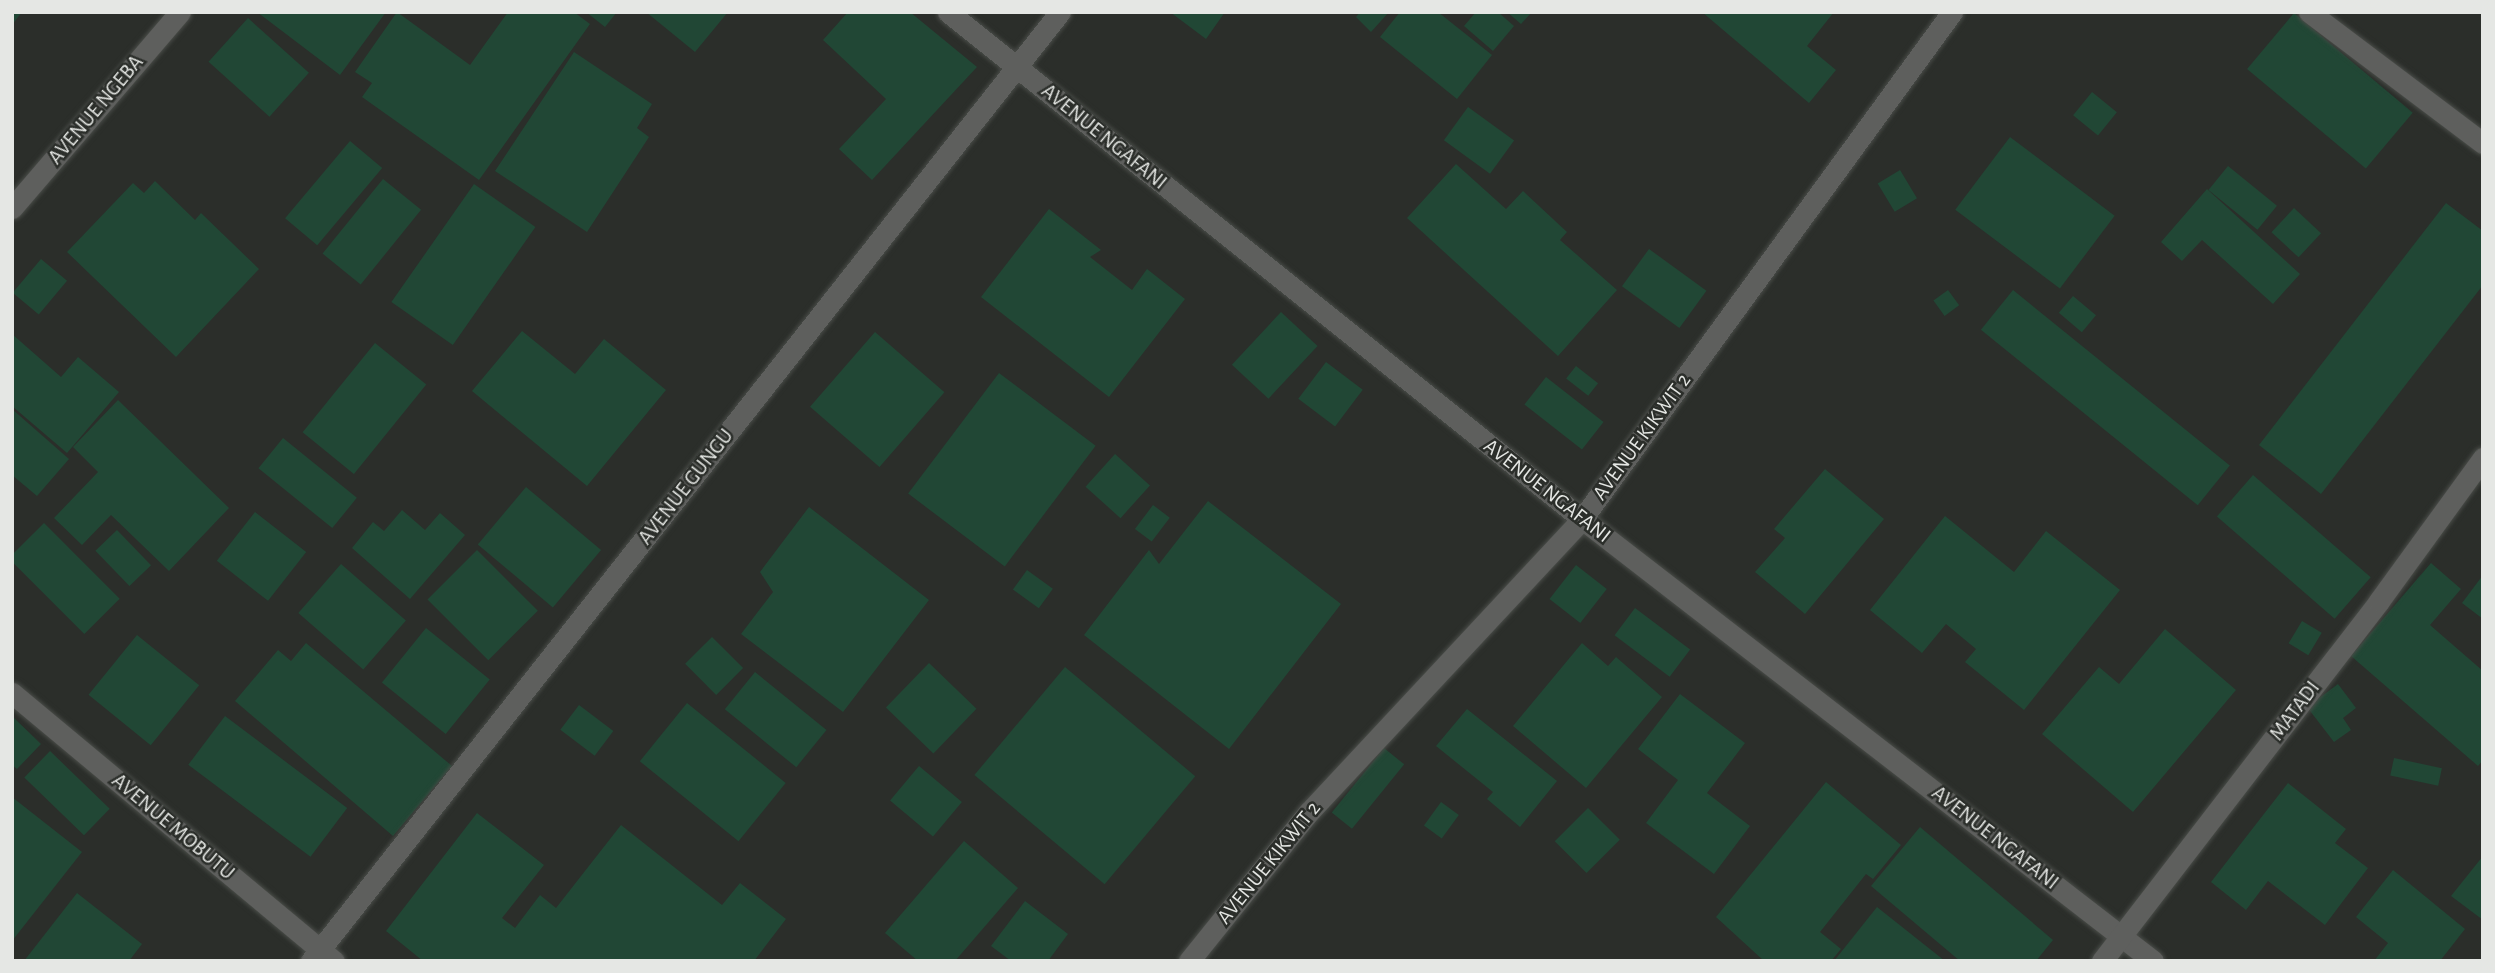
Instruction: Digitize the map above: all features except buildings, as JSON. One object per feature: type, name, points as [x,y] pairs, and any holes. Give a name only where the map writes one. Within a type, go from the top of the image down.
[{"type":"street","name":"AVENUE NGEBA","points":[[12,208],[180,12]]},
{"type":"street","name":"AVENUE NGAFANI","points":[[948,12],[1583,519],[2153,961]]},
{"type":"street","name":"AVENUE GUNGU","points":[[322,957],[1060,12]]},
{"type":"street","name":"AVENUE KIKWIT 2","points":[[1189,961],[1309,812],[1583,519],[1952,12]]},
{"type":"street","points":[[2309,12],[2483,143]]},
{"type":"street","name":"MATADI","points":[[2102,961],[2483,458]]},
{"type":"street","name":"AVENUE MOBUTU","points":[[12,693],[322,957]]}]
